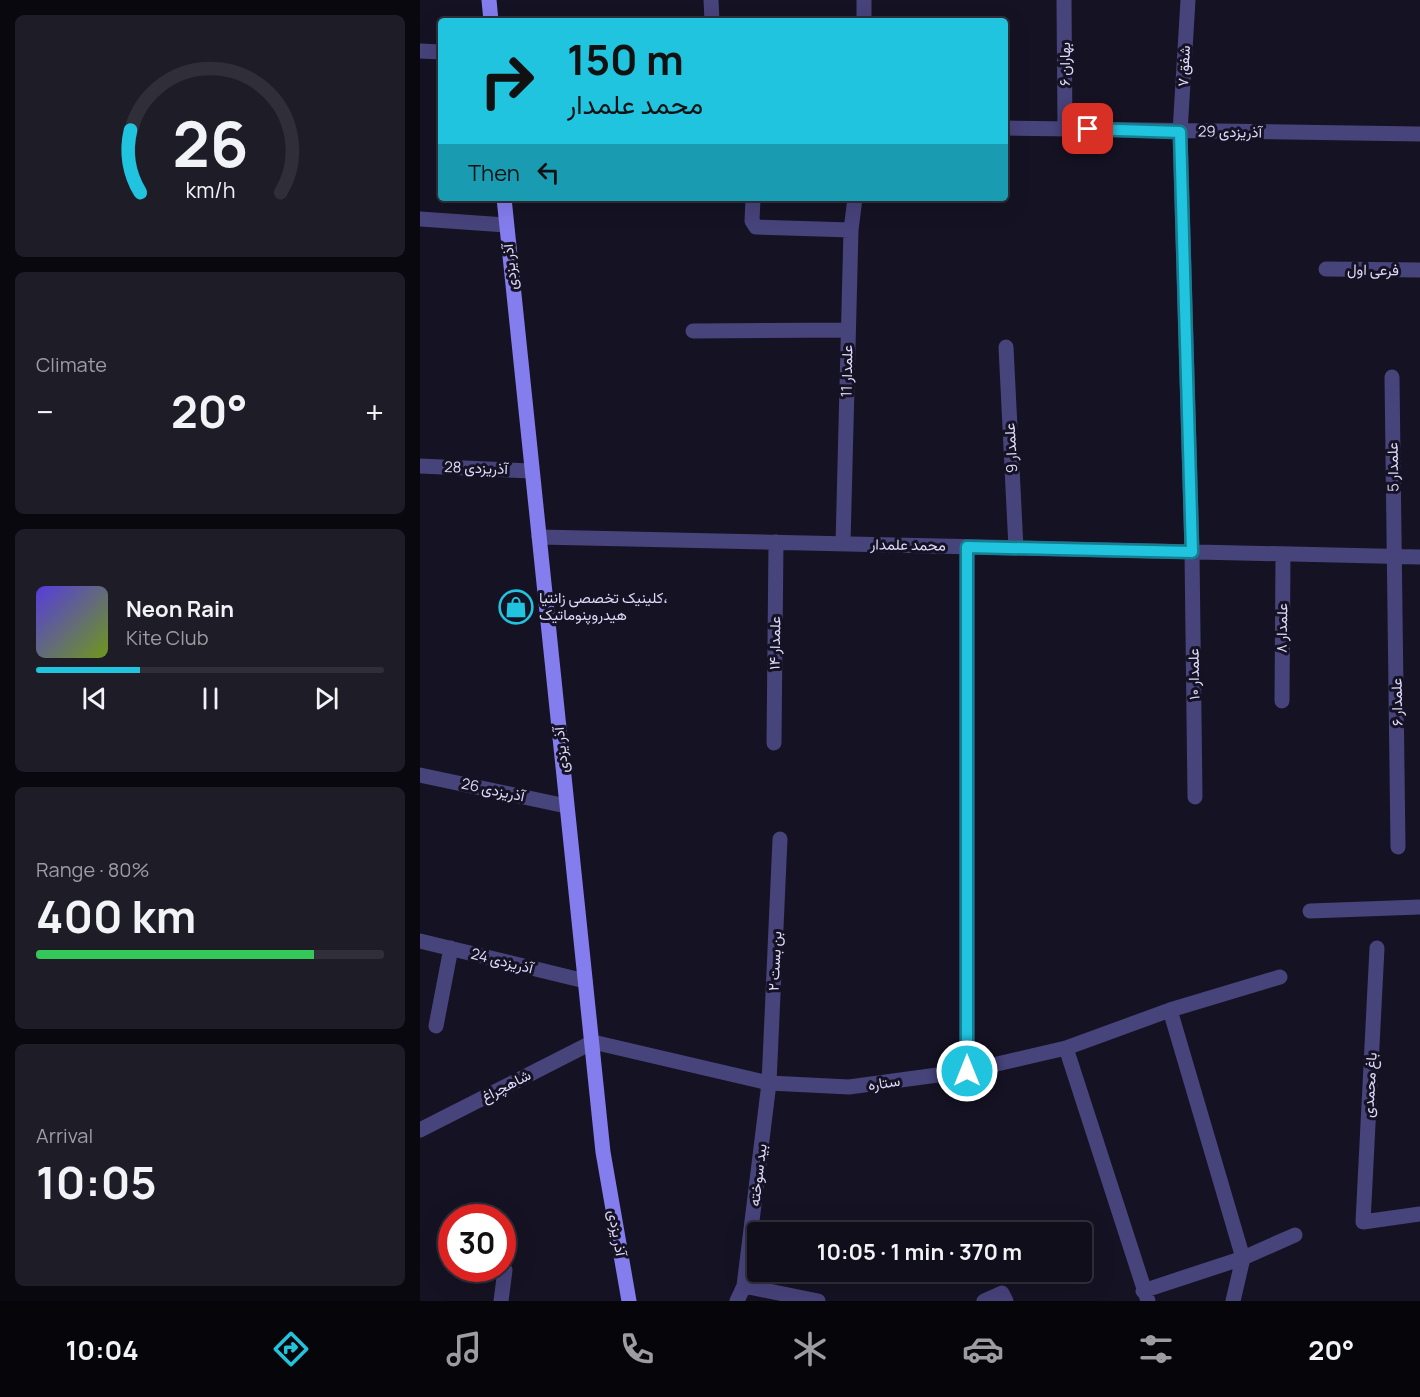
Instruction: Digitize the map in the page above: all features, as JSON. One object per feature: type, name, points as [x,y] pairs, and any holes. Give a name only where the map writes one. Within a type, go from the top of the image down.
[{"type":"street","points":[[489,0],[491,18]]},
{"type":"street","points":[[711,0],[712,18]]},
{"type":"street","points":[[864,0],[864,18]]},
{"type":"street","name":"بهاران ۶","points":[[1065,0],[1065,129]]},
{"type":"street","name":"شفق ۷","points":[[1188,0],[1180,132],[1192,552]]},
{"type":"street","points":[[420,51],[438,52]]},
{"type":"street","name":"آذریزدی 29","points":[[1008,128],[1420,134]]},
{"type":"street","name":"آذر یزدی","points":[[504,201],[603,1152],[629,1301]]},
{"type":"street","points":[[753,201],[753,221],[756,227],[851,230]]},
{"type":"street","name":"علمدار 11","points":[[843,544],[851,230],[855,201]]},
{"type":"street","points":[[420,219],[506,225]]},
{"type":"street","name":"فرعی اول","points":[[1326,269],[1420,270]]},
{"type":"street","points":[[693,331],[848,330]]},
{"type":"street","name":"علمدار 9","points":[[1006,347],[1016,548]]},
{"type":"street","name":"علمدار 5","points":[[1392,377],[1395,556]]},
{"type":"street","name":"آذریزدی 28","points":[[420,466],[531,471]]},
{"type":"street","name":"محمد علمدار","points":[[539,537],[1420,557]]},
{"type":"street","name":"علمدار ۱۴","points":[[774,743],[776,542]]},
{"type":"street","points":[[967,547],[967,1071]]},
{"type":"street","name":"علمدار ۱۰","points":[[1192,552],[1195,797]]},
{"type":"street","name":"علمدار ۸","points":[[1282,701],[1283,554]]},
{"type":"street","name":"علمدار ۶","points":[[1395,556],[1398,847]]},
{"type":"street","name":"آذریزدی 26","points":[[420,775],[566,806]]},
{"type":"street","name":"بن بست ۲","points":[[769,1083],[780,839]]},
{"type":"street","points":[[1310,911],[1420,907]]},
{"type":"street","name":"آذریزدی 24","points":[[420,941],[585,981]]},
{"type":"street","points":[[436,1026],[451,948]]},
{"type":"street","name":"باغ محمدی","points":[[1377,948],[1363,1222],[1420,1214]]},
{"type":"street","name":"ستاره","points":[[593,1042],[769,1083],[849,1088],[967,1071],[1066,1048],[1170,1010],[1280,977]]},
{"type":"street","points":[[1170,1010],[1243,1258],[1233,1301]]},
{"type":"street","name":"شاهچراغ","points":[[420,1130],[593,1042]]},
{"type":"street","points":[[1066,1048],[1145,1296],[1295,1235]]},
{"type":"street","name":"بید سوخته","points":[[737,1301],[744,1286],[769,1083]]},
{"type":"street","points":[[501,1301],[503,1282]]},
{"type":"street","points":[[744,1286],[818,1301]]},
{"type":"street","points":[[984,1301],[1004,1297]]},
{"type":"place","name":"کلینیک تخصصی زانتیا، هیدروپنوماتیک","points":[[516,607]]},
{"type":"route","points":[[967,1071],[967,547],[1192,552],[1180,132],[1088,129]]}]
